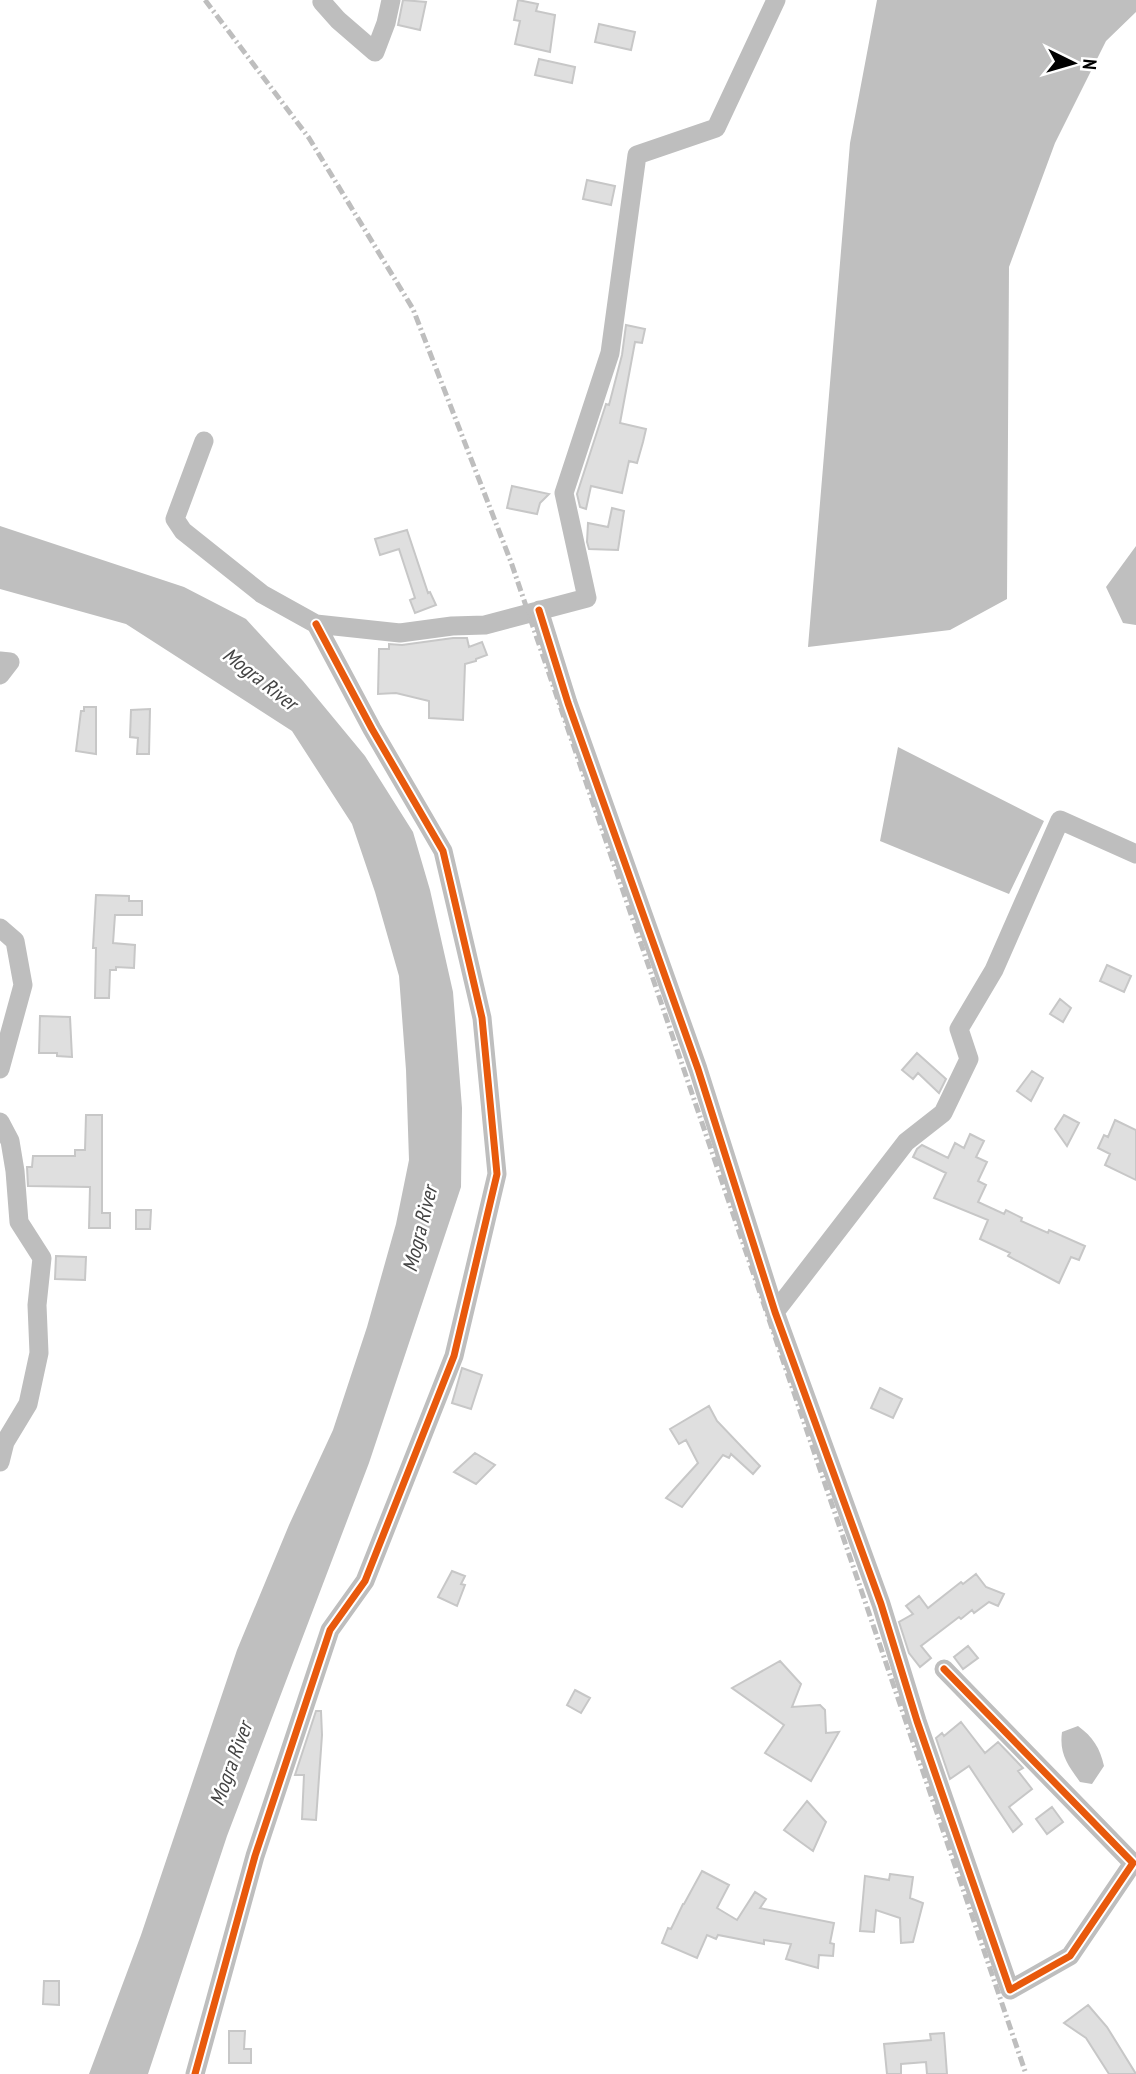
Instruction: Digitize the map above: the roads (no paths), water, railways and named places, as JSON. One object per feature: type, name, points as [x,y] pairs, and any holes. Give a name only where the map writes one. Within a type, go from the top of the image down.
[{"type":"street","points":[[323,0],[338,20],[375,52],[391,0]]},
{"type":"street","points":[[204,441],[175,519],[183,531],[262,594],[316,624],[400,633],[485,625],[587,598],[564,493],[610,354],[637,155],[716,128],[776,0]]},
{"type":"street","points":[[539,610],[568,703],[698,1069],[775,1312],[881,1604],[917,1721],[1010,1990],[1070,1956],[1133,1863],[944,1670]]},
{"type":"street","points":[[195,2074],[255,1856],[330,1630],[365,1581],[454,1356],[497,1174],[482,1018],[443,851],[372,729],[316,624]]},
{"type":"street","points":[[0,661],[10,662],[0,675]]},
{"type":"street","points":[[775,1312],[906,1142],[943,1112],[969,1059],[959,1029],[994,970],[1060,820],[1136,854]]},
{"type":"street","points":[[0,928],[15,941],[23,985],[0,1069]]},
{"type":"street","points":[[0,1122],[10,1141],[19,1222],[42,1258],[37,1305],[39,1353],[29,1404],[5,1442],[0,1462]]},
{"type":"water","points":[[877,0],[1136,0],[1136,12],[1106,41],[1055,143],[1009,267],[1007,599],[950,630],[808,647],[850,143]]},
{"type":"water","name":"Mogra River","points":[[0,526],[184,587],[246,619],[303,681],[365,756],[413,832],[430,890],[453,992],[462,1108],[461,1187],[369,1463],[227,1836],[148,2074],[89,2074],[141,1935],[237,1650],[289,1525],[333,1430],[367,1327],[396,1224],[409,1160],[399,976],[352,824],[292,731],[126,624],[0,589]]},
{"type":"water","points":[[1136,546],[1136,625],[1123,623],[1106,587]]},
{"type":"water","points":[[898,747],[1044,821],[1009,894],[880,841]]},
{"type":"water","points":[[1078,1726],[1095,1743],[1104,1766],[1092,1784],[1080,1782],[1063,1753],[1062,1732]]},
{"type":"railway","points":[[205,0],[309,138],[413,309],[511,562],[1026,2074]]}]
